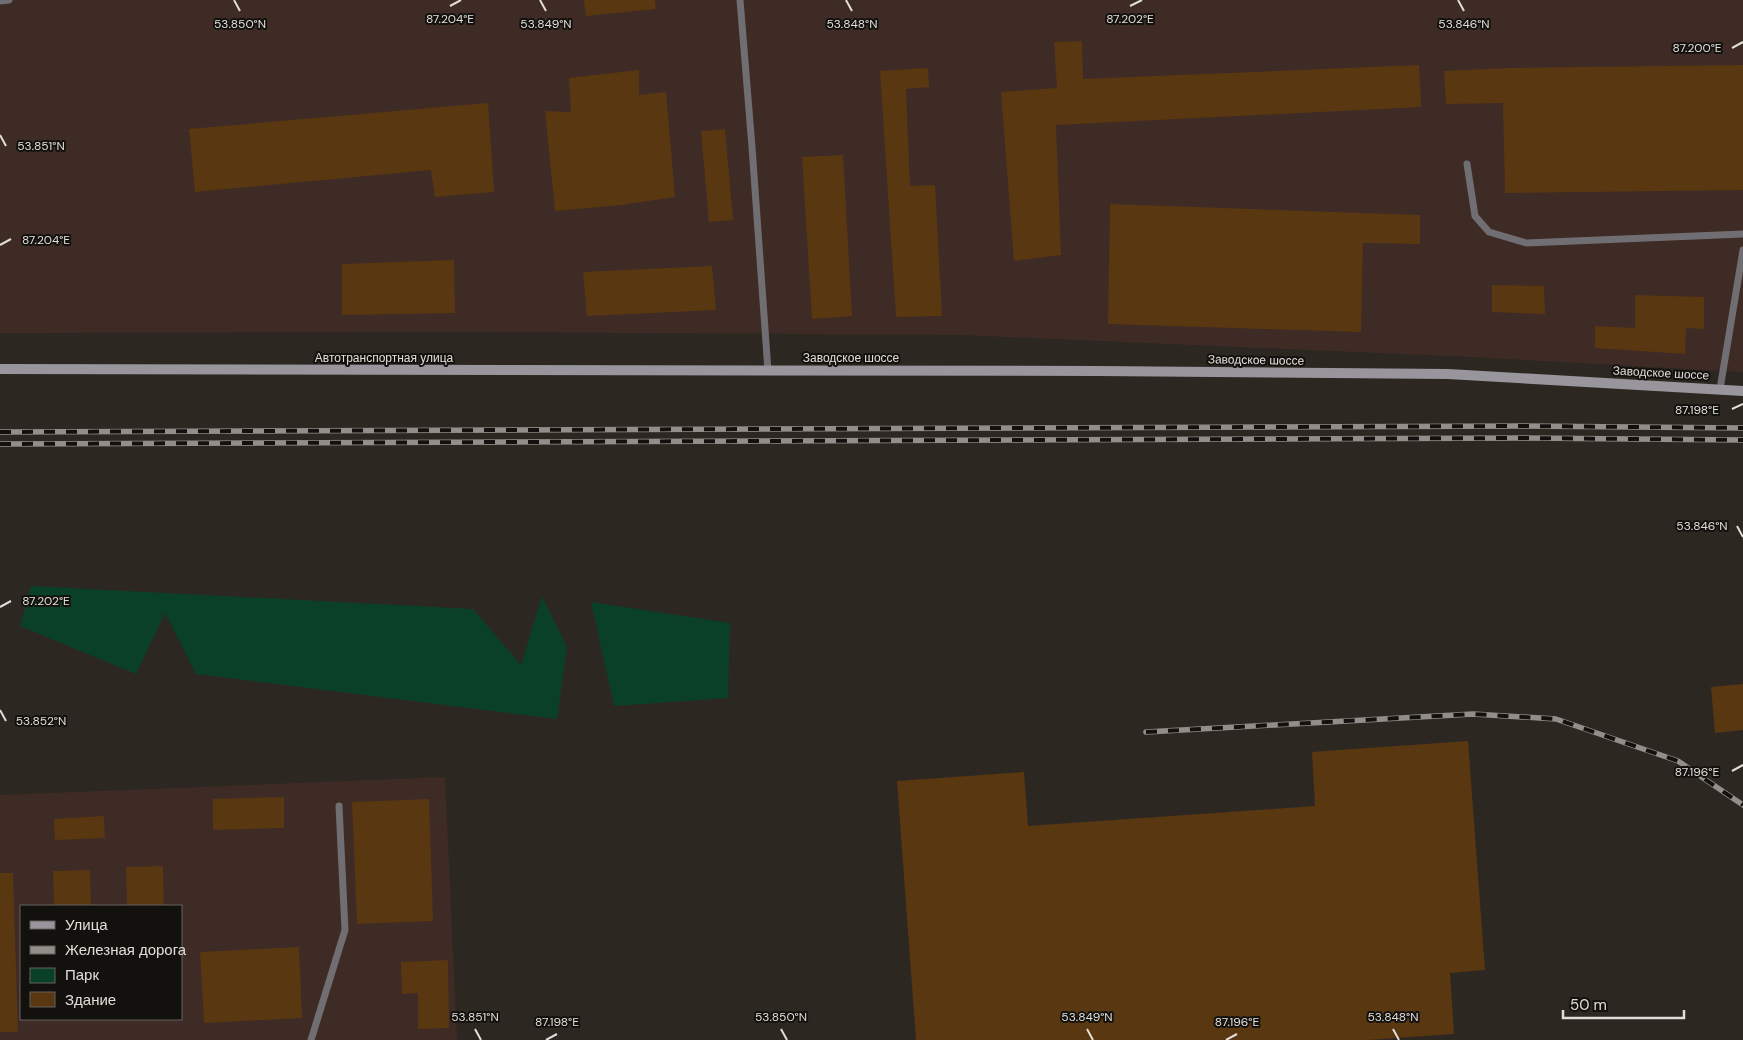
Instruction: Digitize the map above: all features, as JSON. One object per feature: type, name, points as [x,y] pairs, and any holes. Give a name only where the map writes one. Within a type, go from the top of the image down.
[{"type":"main road","name":"Автотранспортная улица","points":[[0,369],[768,371]]},
{"type":"main road","name":"Заводское шоссе","points":[[768,371],[1448,374],[1743,391]]},
{"type":"lane","points":[[0,1],[9,0]]},
{"type":"lane","points":[[740,0],[768,371]]},
{"type":"lane","points":[[1467,164],[1475,216],[1489,232],[1526,243],[1743,234]]},
{"type":"lane","points":[[1720,389],[1743,250]]},
{"type":"lane","points":[[311,1040],[345,930],[339,806]]},
{"type":"shaded area","points":[[0,0],[1743,0],[1743,372],[1470,357],[962,335],[452,332],[0,333]]},
{"type":"shaded area","points":[[445,777],[457,1040],[0,1040],[0,795]]},
{"type":"green space","points":[[31,586],[473,609],[521,665],[542,596],[567,647],[557,719],[196,674],[165,613],[136,674],[20,626]]},
{"type":"green space","points":[[591,602],[730,623],[728,698],[614,706]]},
{"type":"building","points":[[584,0],[655,0],[656,9],[586,16]]},
{"type":"building","points":[[1082,41],[1083,79],[1419,65],[1421,107],[1056,125],[1061,255],[1014,261],[1001,92],[1057,88],[1054,42]]},
{"type":"building","points":[[1743,65],[1743,190],[1505,193],[1503,103],[1446,104],[1444,71],[1509,68]]},
{"type":"building","points":[[928,68],[929,87],[906,89],[910,186],[935,185],[942,316],[896,317],[880,71]]},
{"type":"building","points":[[639,70],[639,95],[666,92],[675,197],[621,205],[555,211],[545,111],[571,112],[569,78]]},
{"type":"building","points":[[488,103],[494,192],[435,197],[431,170],[195,192],[189,129]]},
{"type":"building","points":[[725,129],[733,220],[709,222],[701,131]]},
{"type":"building","points":[[843,155],[852,316],[812,319],[802,157]]},
{"type":"building","points":[[1110,204],[1420,215],[1420,244],[1363,243],[1361,332],[1108,324]]},
{"type":"building","points":[[454,260],[455,313],[342,315],[342,264]]},
{"type":"building","points":[[712,266],[716,310],[587,316],[583,272]]},
{"type":"building","points":[[1492,285],[1544,286],[1545,314],[1492,312]]},
{"type":"building","points":[[1635,295],[1704,297],[1704,329],[1686,328],[1685,354],[1595,348],[1595,326],[1635,328]]},
{"type":"building","points":[[1743,684],[1743,730],[1715,733],[1711,687]]},
{"type":"building","points":[[1468,741],[1485,970],[1450,973],[1454,1034],[1368,1040],[916,1040],[897,781],[1024,772],[1028,826],[1315,806],[1312,752]]},
{"type":"building","points":[[284,797],[284,828],[213,830],[213,799]]},
{"type":"building","points":[[429,799],[433,921],[357,924],[352,802]]},
{"type":"building","points":[[104,816],[105,838],[55,840],[54,819]]},
{"type":"building","points":[[163,866],[164,905],[127,905],[126,867]]},
{"type":"building","points":[[90,870],[91,905],[54,905],[53,871]]},
{"type":"building","points":[[0,873],[13,873],[18,1032],[0,1032]]},
{"type":"building","points":[[299,947],[302,1018],[204,1023],[200,952]]},
{"type":"building","points":[[448,960],[449,1028],[418,1029],[418,993],[402,994],[401,962]]},
{"type":"railway","points":[[0,432],[1524,426],[1743,428]]},
{"type":"railway","points":[[0,444],[1524,438],[1743,440]]},
{"type":"railway","points":[[1146,732],[1473,714],[1556,719],[1678,761],[1743,805]]}]
